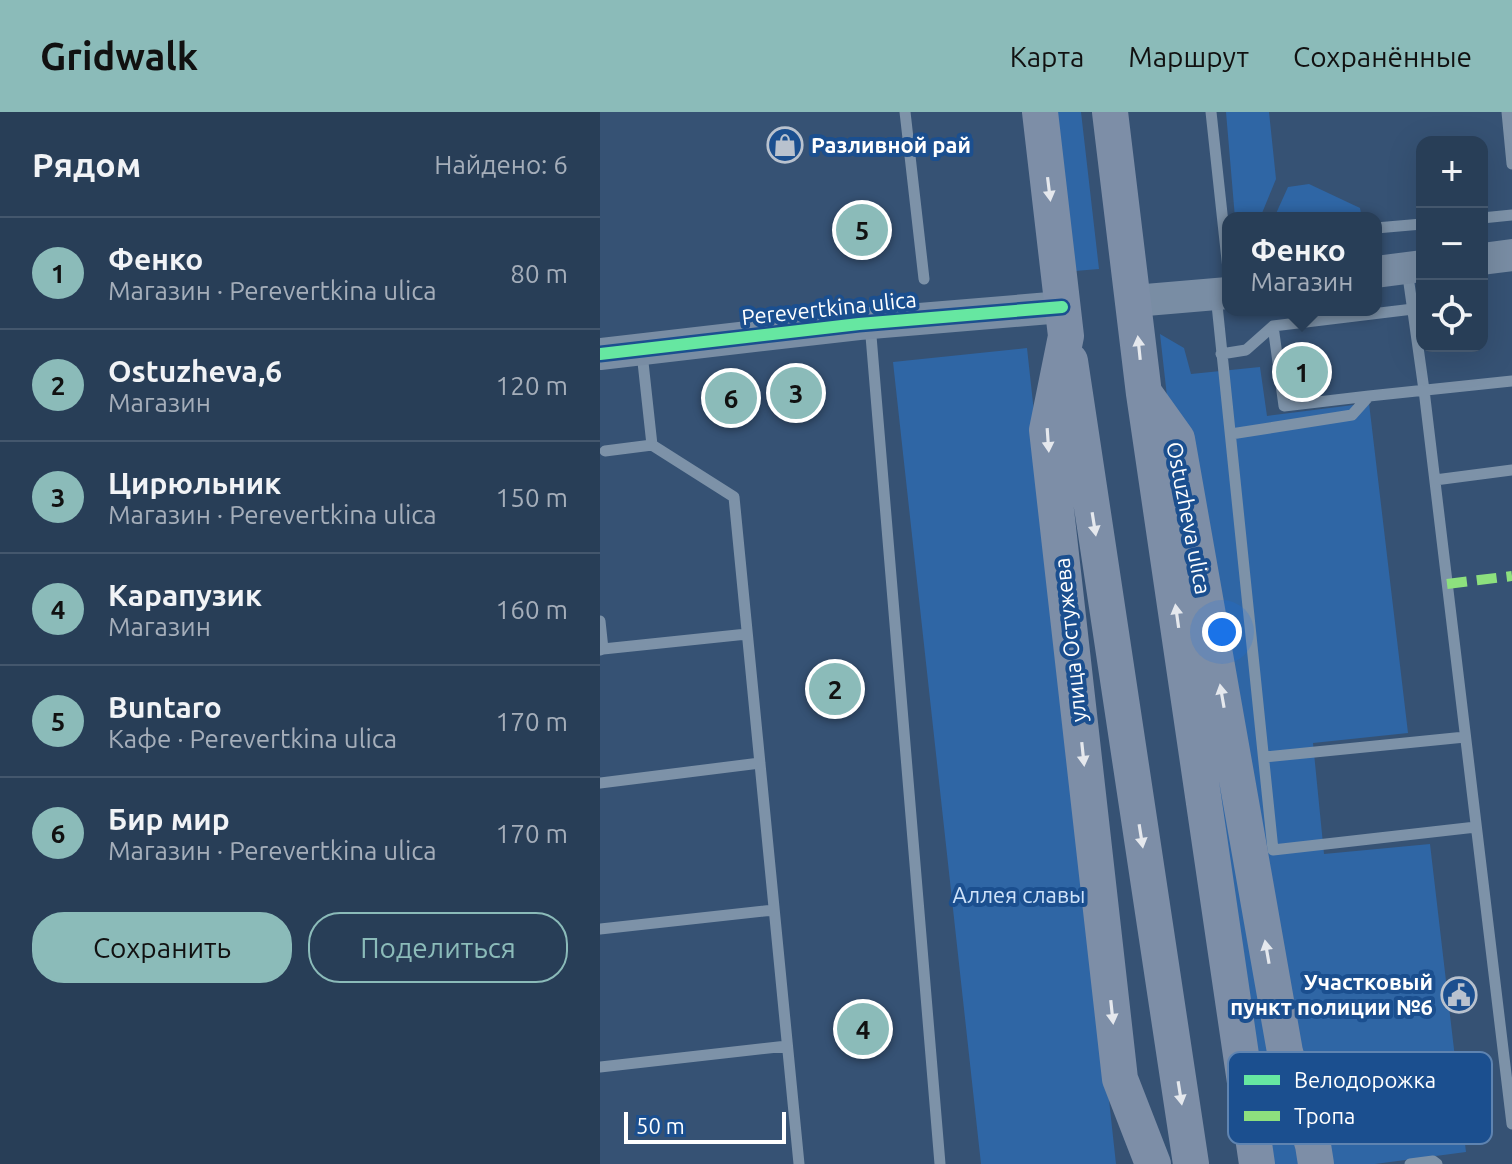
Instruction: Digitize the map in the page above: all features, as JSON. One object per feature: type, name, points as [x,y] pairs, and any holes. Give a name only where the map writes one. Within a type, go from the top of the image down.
[{"type":"main road","name":"улица Остужева","points":[[1040,112],[1064,322],[1047,430],[1120,1079],[1153,1164]]},
{"type":"main road","points":[[1110,112],[1144,394],[1241,1052]]},
{"type":"main road","points":[[1064,322],[1191,1164]]},
{"type":"main road","name":"Ostuzheva ulica","points":[[1144,394],[1177,439],[1285,1052]]},
{"type":"main road","points":[[1254,1144],[1257,1164]]},
{"type":"main road","name":"Ostuzheva ulica","points":[[1313,1144],[1316,1164]]},
{"type":"street","points":[[1488,258],[1512,255]]},
{"type":"street","points":[[1134,301],[1222,286]]},
{"type":"street","name":"Perevertkina ulica","points":[[600,354],[870,323],[1064,322]]},
{"type":"lane","points":[[905,112],[924,279]]},
{"type":"lane","points":[[1211,112],[1222,259]]},
{"type":"lane","points":[[1507,112],[1512,164]]},
{"type":"lane","points":[[1488,217],[1512,215]]},
{"type":"lane","points":[[1382,227],[1416,225]]},
{"type":"lane","points":[[1392,267],[1413,309],[1496,994],[1510,1081],[1512,1124]]},
{"type":"lane","points":[[1382,313],[1413,309]]},
{"type":"lane","points":[[1223,316],[1221,354],[1273,850],[1476,827]]},
{"type":"lane","points":[[1221,354],[1246,350],[1273,326],[1355,316]]},
{"type":"lane","points":[[870,323],[940,1164]]},
{"type":"lane","points":[[1273,326],[1284,406],[1512,381]]},
{"type":"lane","points":[[641,349],[652,445]]},
{"type":"lane","points":[[1231,434],[1352,415],[1369,396]]},
{"type":"lane","points":[[605,451],[652,445],[734,497],[799,1164]]},
{"type":"lane","points":[[1435,480],[1512,470]]},
{"type":"lane","points":[[600,621],[601,650],[747,634]]},
{"type":"lane","points":[[1265,757],[1465,737]]},
{"type":"lane","points":[[600,783],[760,763]]},
{"type":"lane","points":[[600,929],[774,910]]},
{"type":"lane","points":[[1496,994],[1512,992]]},
{"type":"lane","points":[[600,1067],[787,1046]]},
{"type":"lane","points":[[1410,1164],[1433,1161],[1437,1164]]},
{"type":"green space","points":[[1057,112],[1081,112],[1099,269],[1075,271]]},
{"type":"green space","points":[[1226,112],[1269,112],[1276,179],[1262,212],[1234,212]]},
{"type":"green space","points":[[1309,184],[1360,208],[1361,212],[1277,212],[1288,187]]},
{"type":"green space","points":[[1160,334],[1184,348],[1191,374],[1260,367],[1267,416],[1369,403],[1408,733],[1313,743],[1324,854],[1430,844],[1454,1052],[1240,1052]]},
{"type":"green space","name":"Аллея славы","points":[[1027,348],[1116,1164],[981,1164],[893,362]]},
{"type":"green space","points":[[1272,1144],[1465,1144],[1466,1152],[1375,1164],[1274,1164]]},
{"type":"marked path","points":[[1447,584],[1512,576]]},
{"type":"cycle path","points":[[600,354],[859,324],[1062,307]]},
{"type":"place","name":"Разливной рай","points":[[785,145]]},
{"type":"place","name":"Buntaro","points":[[862,230]]},
{"type":"place","name":"Фенко","points":[[1302,372]]},
{"type":"place","name":"Цирюльник","points":[[796,393]]},
{"type":"place","name":"Бир мир","points":[[731,398]]},
{"type":"place","name":"Ostuzheva,6","points":[[835,689]]},
{"type":"place","name":"Участковый пункт полиции №6","points":[[1459,995]]},
{"type":"place","name":"Карапузик","points":[[863,1029]]}]
